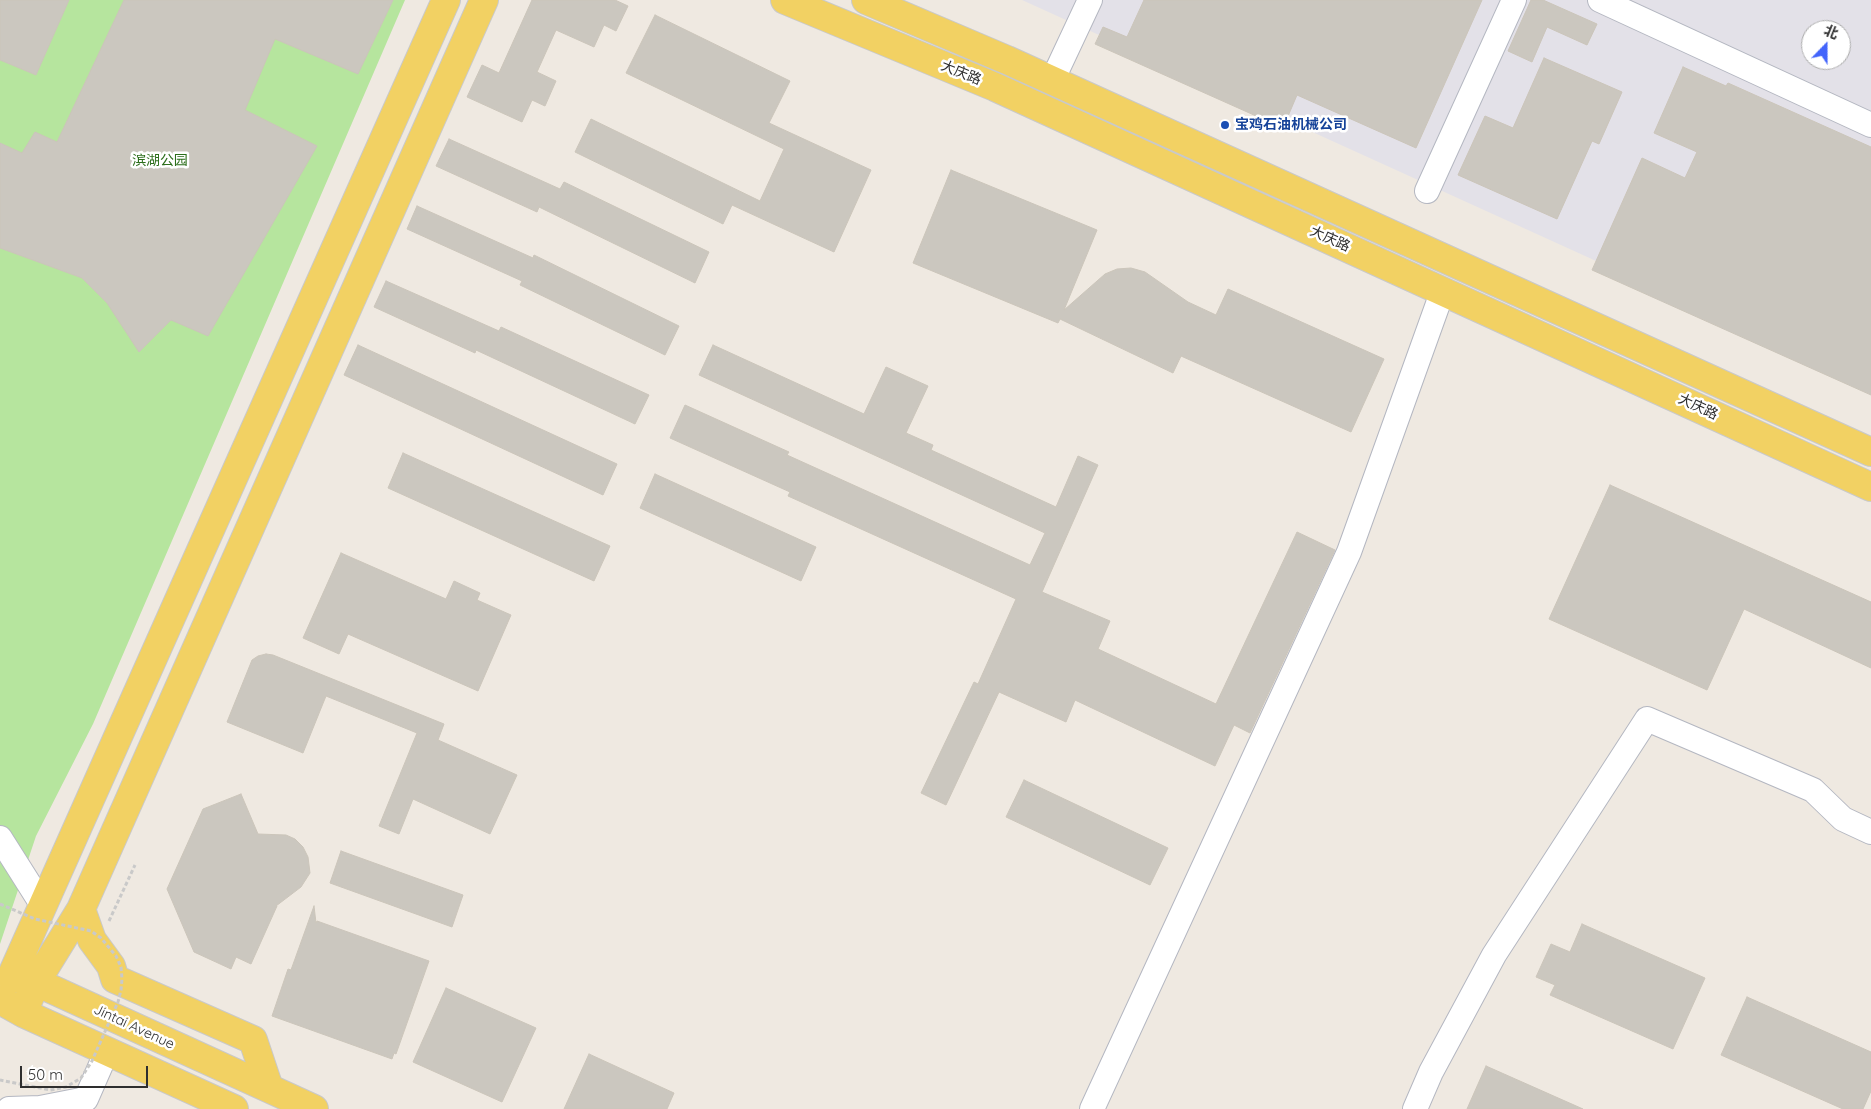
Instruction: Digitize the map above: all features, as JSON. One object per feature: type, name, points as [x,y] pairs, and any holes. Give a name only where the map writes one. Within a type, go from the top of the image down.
[{"type":"main road","points":[[10,991],[44,906],[446,0]]},
{"type":"main road","points":[[10,991],[81,909],[484,0]]},
{"type":"main road","name":"大庆路","points":[[785,0],[995,87],[1444,290],[1871,487]]},
{"type":"main road","points":[[866,0],[1052,81],[1871,452]]},
{"type":"main road","points":[[81,909],[92,940],[110,966],[115,979],[253,1040],[269,1088]]},
{"type":"main road","points":[[10,991],[107,1051],[234,1109]]},
{"type":"main road","name":"Jintai Avenue","points":[[10,991],[269,1088],[314,1109]]},
{"type":"street","points":[[1052,81],[1090,0]]},
{"type":"street","points":[[1427,191],[1514,0]]},
{"type":"street","points":[[1600,0],[1871,125]]},
{"type":"street","points":[[1092,1109],[1349,552],[1444,290]]},
{"type":"street","points":[[1415,1109],[1431,1072],[1494,955],[1647,720],[1812,790],[1843,819],[1871,832]]},
{"type":"street","points":[[0,838],[44,906]]},
{"type":"street","points":[[9,1109],[40,1108],[86,1099],[107,1051]]},
{"type":"path","points":[[101,938],[135,865]]},
{"type":"path","points":[[0,904],[35,919],[91,931],[101,938],[116,956],[121,967],[122,978],[121,990],[87,1070],[81,1078],[73,1084],[58,1089],[0,1080]]},
{"type":"shaded area","points":[[1022,0],[1871,0],[1871,386]]},
{"type":"green space","name":"滨湖公园","points":[[0,0],[405,0],[93,724],[36,836],[0,944]]},
{"type":"building","points":[[0,0],[69,0],[36,75],[0,60]]},
{"type":"building","points":[[124,0],[393,0],[358,74],[275,39],[245,110],[317,146],[208,336],[171,320],[139,352],[107,303],[82,278],[0,248],[0,143],[22,153],[35,132],[57,142]]},
{"type":"building","points":[[532,0],[615,0],[628,6],[616,31],[604,25],[594,47],[556,30],[537,72],[556,81],[545,106],[532,100],[522,122],[467,97],[482,65],[499,73]]},
{"type":"building","points":[[1144,0],[1482,0],[1416,148],[1297,95],[1283,128],[1095,44],[1103,27],[1127,37]]},
{"type":"building","points":[[1531,0],[1543,0],[1597,24],[1587,45],[1547,27],[1532,62],[1508,51]]},
{"type":"building","points":[[655,15],[790,81],[769,123],[871,170],[834,252],[732,205],[723,224],[575,152],[591,119],[760,201],[784,149],[626,73]]},
{"type":"building","points":[[1544,58],[1622,92],[1599,144],[1592,141],[1557,219],[1458,175],[1485,116],[1513,128]]},
{"type":"building","points":[[1683,67],[1726,86],[1728,83],[1871,147],[1871,395],[1592,270],[1642,158],[1685,178],[1697,152],[1654,133]]},
{"type":"building","points":[[449,139],[560,189],[564,182],[709,252],[695,283],[539,207],[537,212],[436,166]]},
{"type":"building","points":[[951,170],[1097,230],[1064,310],[1105,274],[1117,269],[1131,268],[1145,272],[1188,302],[1216,315],[1228,289],[1384,359],[1351,432],[1181,356],[1173,373],[1060,319],[1058,323],[913,263]]},
{"type":"building","points":[[417,206],[533,258],[534,255],[679,326],[665,355],[520,285],[522,281],[407,229]]},
{"type":"building","points":[[386,281],[499,331],[501,327],[649,395],[635,424],[476,350],[475,353],[374,307]]},
{"type":"building","points":[[358,345],[617,464],[603,495],[344,375]]},
{"type":"building","points":[[713,345],[864,414],[886,367],[928,386],[906,433],[933,445],[931,450],[1056,507],[1078,456],[1098,465],[1042,592],[1110,621],[1098,649],[1216,704],[1297,532],[1335,550],[1250,733],[1234,725],[1215,766],[1075,700],[1066,722],[999,692],[946,805],[921,793],[974,682],[978,684],[1016,599],[788,496],[790,492],[670,438],[685,405],[789,452],[787,455],[1030,565],[1045,533],[699,375]]},
{"type":"building","points":[[403,453],[610,546],[594,581],[388,488]]},
{"type":"building","points":[[655,474],[816,547],[801,581],[640,508]]},
{"type":"building","points":[[1610,485],[1871,602],[1871,668],[1744,609],[1707,690],[1549,619]]},
{"type":"building","points":[[341,553],[446,599],[454,581],[480,593],[477,600],[511,615],[478,691],[348,634],[339,654],[303,638]]},
{"type":"building","points":[[266,654],[273,655],[444,724],[438,740],[517,775],[490,834],[413,799],[399,834],[379,826],[417,733],[326,696],[303,753],[227,722],[252,660]]},
{"type":"building","points":[[1024,780],[1168,848],[1150,885],[1006,817]]},
{"type":"building","points":[[241,794],[258,834],[286,835],[295,839],[303,847],[308,857],[310,873],[301,887],[276,906],[251,964],[236,957],[231,969],[194,952],[167,889],[203,809]]},
{"type":"building","points":[[341,851],[463,895],[452,927],[330,883]]},
{"type":"building","points":[[314,906],[316,923],[317,921],[429,961],[396,1054],[394,1053],[392,1059],[272,1016],[288,969],[291,970]]},
{"type":"building","points":[[1582,924],[1705,978],[1673,1049],[1550,995],[1555,985],[1536,977],[1551,944],[1570,952]]},
{"type":"building","points":[[446,988],[536,1028],[502,1102],[413,1062]]},
{"type":"building","points":[[1747,997],[1871,1052],[1871,1091],[1863,1109],[1843,1109],[1721,1055]]},
{"type":"building","points":[[589,1054],[674,1093],[667,1109],[564,1109]]},
{"type":"building","points":[[1486,1066],[1583,1109],[1467,1109]]},
{"type":"place","name":"宝鸡石油机械公司","points":[[1225,125]]}]
